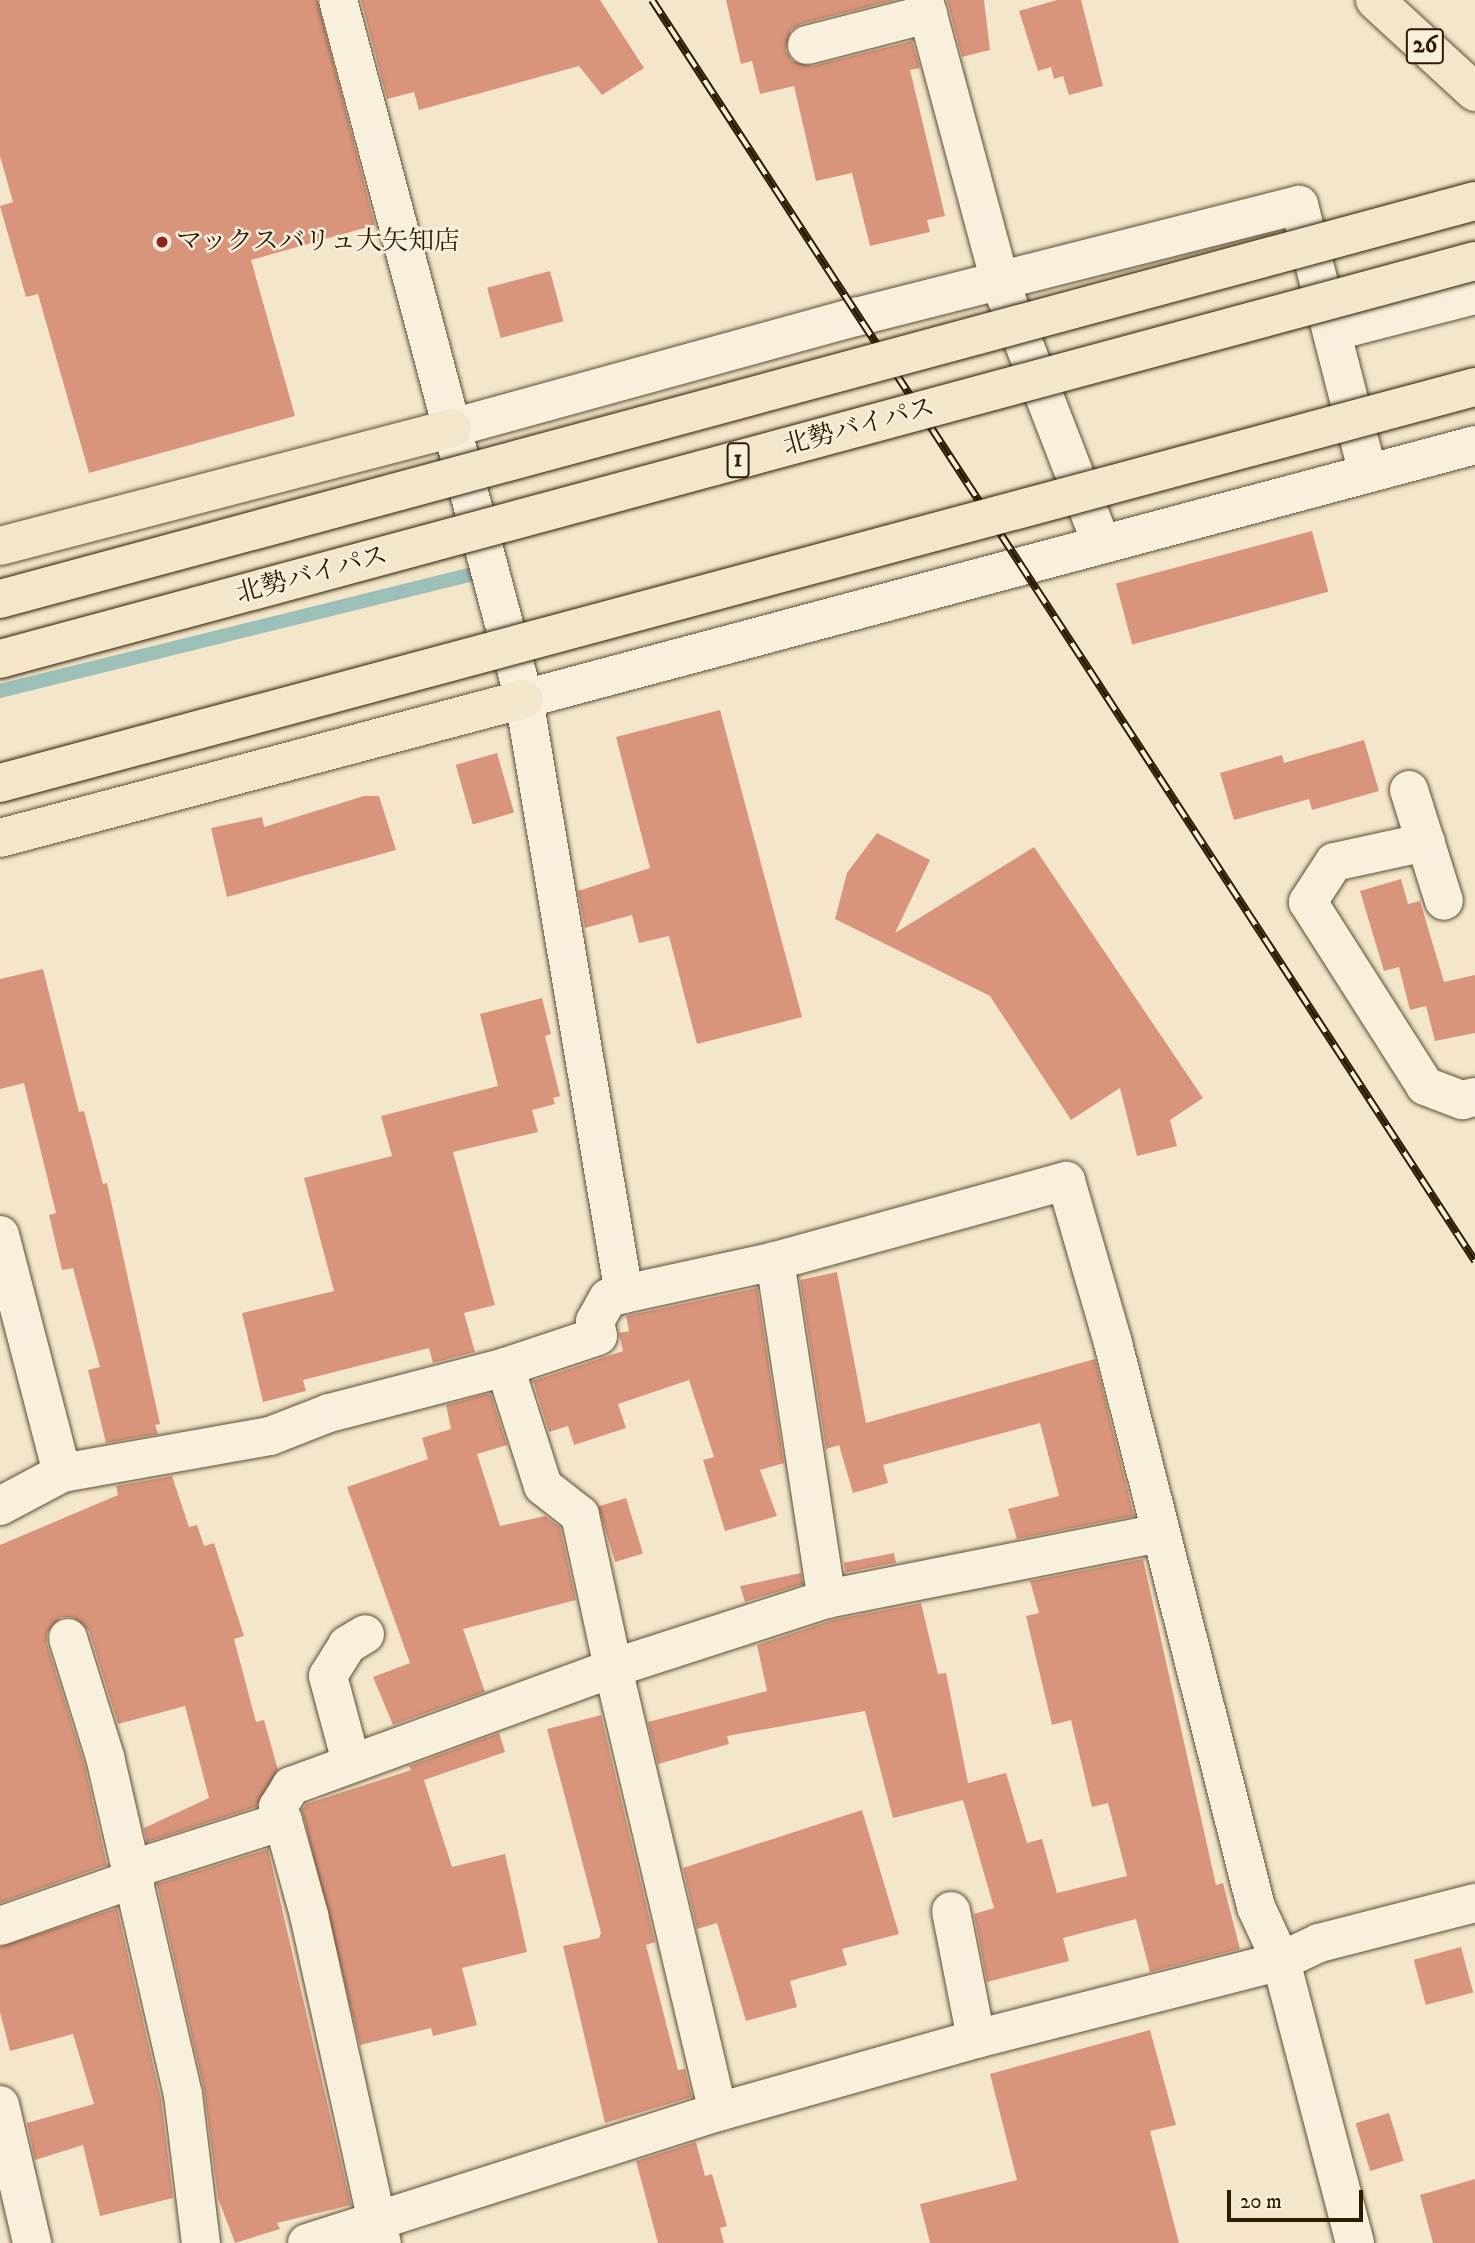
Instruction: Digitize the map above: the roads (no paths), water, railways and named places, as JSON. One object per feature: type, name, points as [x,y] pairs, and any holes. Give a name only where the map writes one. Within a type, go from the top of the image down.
[{"type":"main road","name":"26","points":[[1375,0],[1474,91]]},
{"type":"main road","name":"1","points":[[0,599],[1475,201]]},
{"type":"main road","name":"北勢バイパス","points":[[0,659],[1475,261]]},
{"type":"main road","points":[[0,783],[1475,387]]},
{"type":"main road","points":[[0,545],[452,428]]},
{"type":"main road","points":[[0,838],[524,699]]},
{"type":"street","points":[[338,0],[524,699],[624,1294]]},
{"type":"street","points":[[807,45],[926,7],[1000,282],[1101,543]]},
{"type":"street","points":[[452,428],[856,317],[1299,205],[1335,331],[1368,473]]},
{"type":"street","points":[[1335,331],[1475,295]]},
{"type":"street","points":[[524,699],[1101,543],[1475,446]]},
{"type":"street","points":[[1409,790],[1444,901]]},
{"type":"street","points":[[1426,842],[1334,862],[1308,902],[1425,1086],[1462,1100],[1475,1097]]},
{"type":"street","points":[[0,1506],[62,1473],[270,1436],[329,1413],[505,1367],[598,1336],[595,1321],[608,1298],[775,1261],[1066,1181],[1256,1908],[1281,1961],[1355,2243]]},
{"type":"street","points":[[0,1235],[62,1473]]},
{"type":"street","points":[[775,1261],[827,1599]]},
{"type":"street","points":[[505,1367],[544,1486],[580,1515],[613,1668],[718,2112]]},
{"type":"street","points":[[379,2232],[309,1914],[278,1807],[291,1786],[613,1668],[827,1599],[1160,1533]]},
{"type":"street","points":[[351,1762],[328,1676],[347,1645],[365,1634]]},
{"type":"street","points":[[68,1638],[105,1757],[183,2095],[201,2243]]},
{"type":"street","points":[[0,1926],[134,1874],[283,1821]]},
{"type":"street","points":[[307,2243],[379,2232],[718,2112],[976,2039],[1281,1961],[1319,1943],[1475,1903]]},
{"type":"street","points":[[951,1911],[976,2039]]},
{"type":"street","points":[[0,2105],[32,2243]]},
{"type":"waterway","points":[[0,691],[481,572],[480,565]]},
{"type":"railway","points":[[652,0],[1475,1261]]},
{"type":"place","name":"マックスバリュ大矢知店","points":[[162,242]]}]
